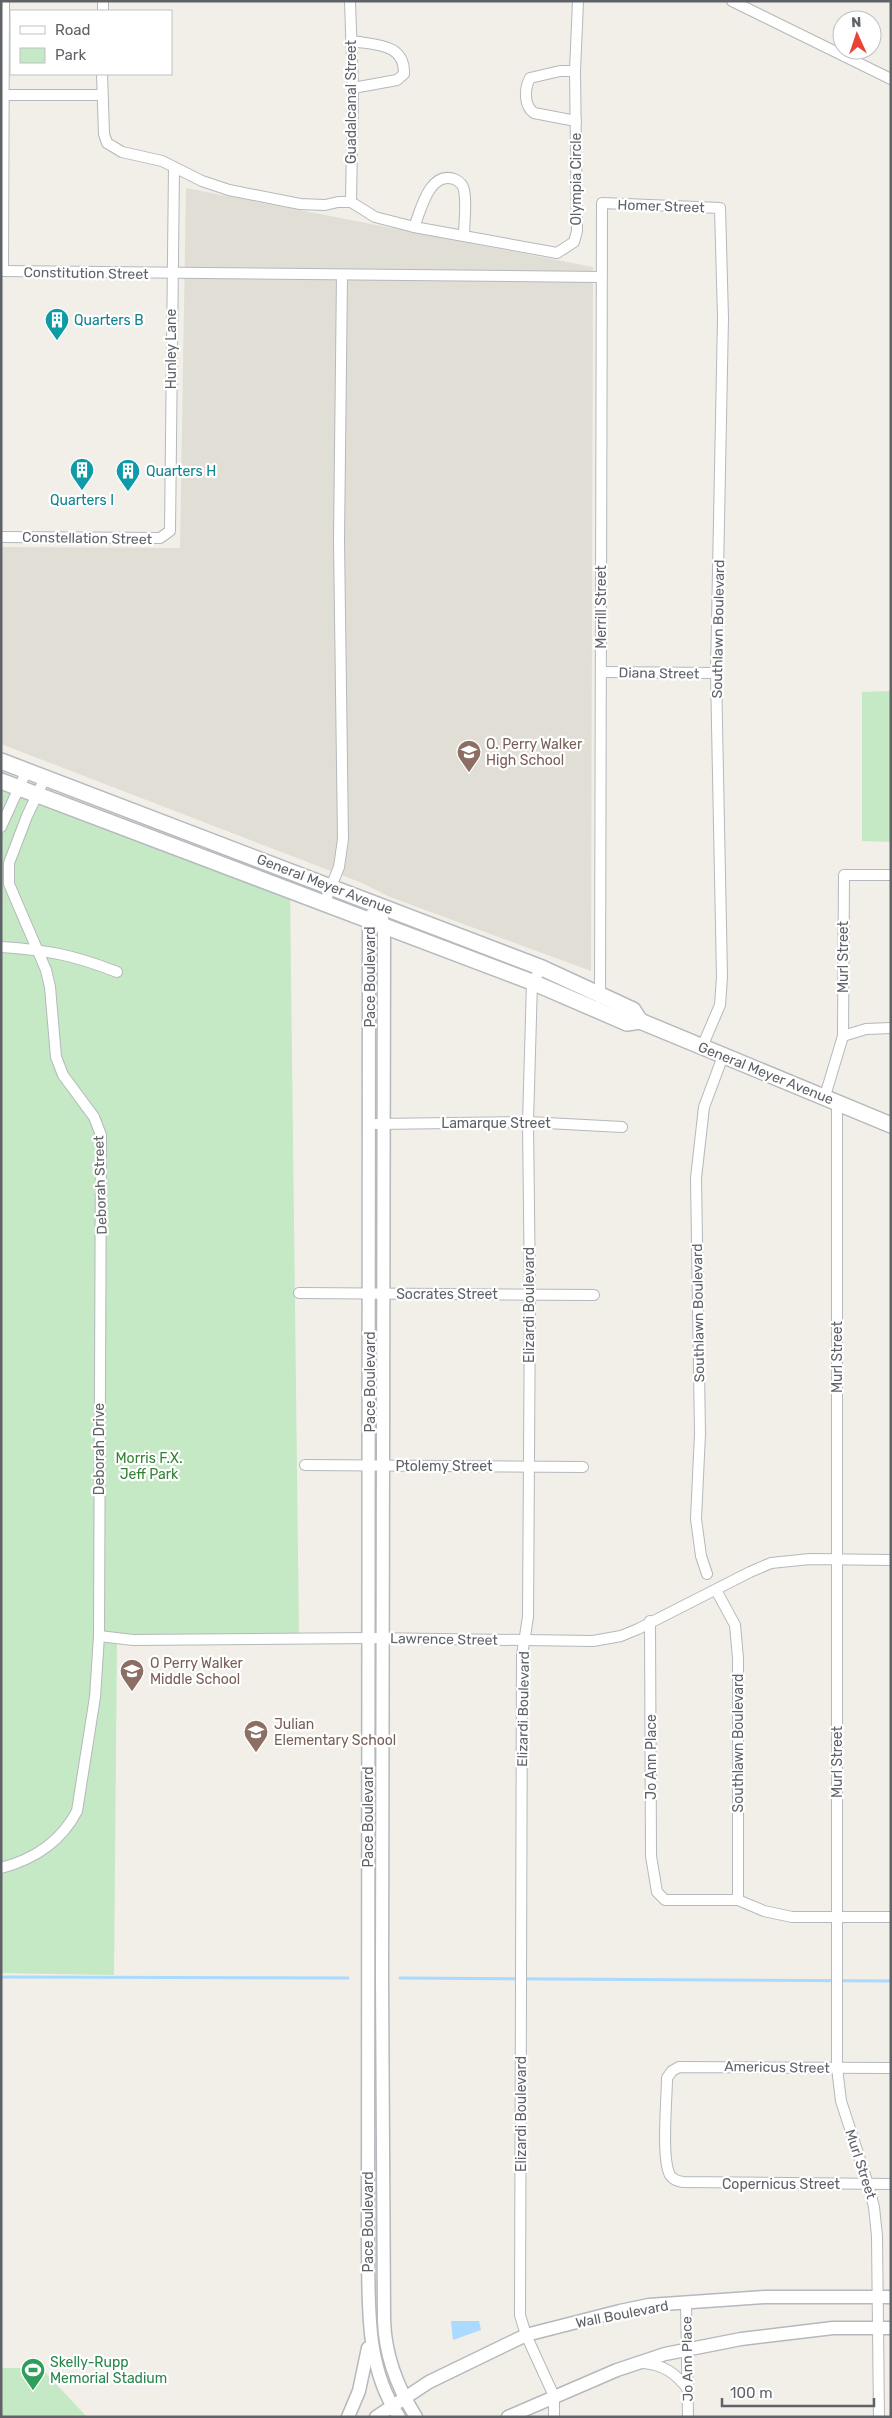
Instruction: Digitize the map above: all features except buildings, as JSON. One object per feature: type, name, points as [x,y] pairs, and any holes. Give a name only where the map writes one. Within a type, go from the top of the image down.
[{"type":"main road","name":"General Meyer Avenue","points":[[1,761],[542,968],[633,1010],[640,1021]]},
{"type":"main road","name":"General Meyer Avenue","points":[[1,781],[532,982],[627,1023],[640,1021],[891,1125]]},
{"type":"street","points":[[2,271],[5,95],[4,1]]},
{"type":"street","name":"Guadalcanal Street","points":[[350,1],[353,88],[351,202]]},
{"type":"street","name":"Olympia Circle","points":[[351,202],[375,217],[414,227],[551,253],[562,251],[574,242],[577,231],[575,72],[578,1]]},
{"type":"street","points":[[732,1],[891,79]]},
{"type":"street","points":[[352,41],[386,47],[400,53],[404,60],[404,74],[397,80],[353,88]]},
{"type":"street","points":[[575,72],[560,71],[530,78],[527,86],[526,102],[534,114],[576,121]]},
{"type":"street","points":[[102,75],[104,134],[108,143],[122,152],[162,160],[174,168],[202,181],[229,190],[300,204],[326,205],[338,202],[351,202]]},
{"type":"street","points":[[5,95],[102,95]]},
{"type":"street","name":"Hunley Lane","points":[[170,531],[171,274],[174,168]]},
{"type":"street","points":[[414,227],[431,187],[436,181],[449,178],[456,180],[464,190],[464,236]]},
{"type":"street","name":"Homer Street","points":[[602,204],[720,208]]},
{"type":"street","name":"Merrill Street","points":[[594,1009],[602,995],[602,204]]},
{"type":"street","name":"Southlawn Boulevard","points":[[702,1047],[720,1005],[722,976],[716,674],[723,318],[720,208]]},
{"type":"street","name":"Constitution Street","points":[[2,271],[601,277]]},
{"type":"street","points":[[324,904],[332,887],[342,852],[343,839],[339,540],[342,275]]},
{"type":"street","name":"Constellation Street","points":[[1,537],[160,538],[170,531]]},
{"type":"street","name":"Diana Street","points":[[601,672],[716,674]]},
{"type":"street","points":[[1,827],[27,770]]},
{"type":"street","name":"Deborah Street","points":[[45,778],[9,863],[9,884],[46,970],[50,988],[56,1056],[63,1075],[94,1117],[101,1135],[100,1321]]},
{"type":"street","name":"Murl Street","points":[[879,2417],[877,2328],[884,2297],[874,2207],[841,2101],[837,2068],[837,1560],[831,1099],[842,1036],[844,875],[891,875]]},
{"type":"street","name":"Pace Boulevard","points":[[378,904],[369,921],[370,1466],[367,2000],[369,2305],[373,2355],[395,2411]]},
{"type":"street","name":"Pace Boulevard","points":[[378,904],[384,926],[383,2305],[387,2352],[404,2397],[416,2417]]},
{"type":"street","points":[[1,947],[36,949],[81,957],[118,972]]},
{"type":"street","points":[[532,982],[542,968]]},
{"type":"street","name":"Elizardi Boulevard","points":[[532,982],[528,1122],[530,1295],[526,1641],[522,1654],[520,2315],[526,2335],[554,2396],[554,2417]]},
{"type":"street","points":[[842,1036],[866,1030],[891,1028]]},
{"type":"street","name":"Southlawn Boulevard","points":[[707,1574],[701,1556],[696,1519],[700,1434],[696,1178],[704,1107],[723,1056]]},
{"type":"street","name":"Lamarque Street","points":[[370,1124],[528,1122],[622,1127]]},
{"type":"street","name":"Socrates Street","points":[[299,1293],[594,1295]]},
{"type":"street","name":"Deborah Drive","points":[[99,1636],[100,1321]]},
{"type":"street","name":"Ptolemy Street","points":[[305,1465],[583,1467]]},
{"type":"street","name":"Lawrence Street","points":[[99,1636],[133,1640],[384,1638],[593,1641],[620,1636],[772,1563],[810,1559],[891,1560]]},
{"type":"street","name":"Southlawn Boulevard","points":[[716,1590],[734,1625],[738,1658],[738,1900]]},
{"type":"street","name":"Jo Ann Place","points":[[650,1621],[651,1849],[657,1892],[665,1900],[738,1900]]},
{"type":"street","points":[[1,1868],[35,1855],[54,1843],[69,1827],[77,1811],[96,1697],[99,1636]]},
{"type":"street","points":[[368,1799],[383,1799]]},
{"type":"street","points":[[738,1900],[780,1915],[837,1918],[891,1917]]},
{"type":"street","points":[[367,2000],[382,2000]]},
{"type":"street","name":"Americus Street","points":[[672,2178],[668,2171],[665,2134],[667,2078],[675,2069],[687,2066],[891,2068]]},
{"type":"street","points":[[368,2155],[382,2155]]},
{"type":"street","name":"Copernicus Street","points":[[672,2178],[683,2182],[700,2184],[891,2184]]},
{"type":"street","name":"Wall Boulevard","points":[[376,2417],[395,2411],[404,2397],[429,2382],[526,2335],[620,2311],[649,2305],[765,2297],[884,2297]]},
{"type":"street","name":"Jo Ann Place","points":[[686,2302],[688,2417]]},
{"type":"street","points":[[369,2305],[383,2305]]},
{"type":"street","points":[[508,2417],[554,2396],[640,2362],[687,2349],[833,2328],[891,2328]]},
{"type":"street","points":[[348,2417],[366,2367],[370,2336]]},
{"type":"street","points":[[640,2362],[664,2367],[679,2378],[688,2389]]},
{"type":"shaded area","points":[[186,188],[593,267],[591,971],[390,897],[362,883],[1,744],[1,547],[180,548]]},
{"type":"green space","points":[[891,691],[891,842],[862,841],[862,692]]},
{"type":"green space","name":"Morris F.X. Jeff Park","points":[[1,787],[290,891],[299,1638],[117,1638],[114,1975],[1,1973]]},
{"type":"green space","name":"Skelly-Rupp Memorial Stadium","points":[[1,2368],[41,2368],[87,2417],[1,2417]]},
{"type":"water","points":[[451,2321],[479,2321],[481,2330],[453,2340]]},
{"type":"waterway","points":[[1,1977],[348,1978]]},
{"type":"waterway","points":[[400,1978],[891,1981]]},
{"type":"place","name":"Quarters B","points":[[57,341]]},
{"type":"place","name":"Quarters I","points":[[82,491]]},
{"type":"place","name":"Quarters H","points":[[128,492]]},
{"type":"place","name":"O. Perry Walker High School","points":[[469,773]]},
{"type":"place","name":"O Perry Walker Middle School","points":[[132,1692]]},
{"type":"place","name":"Julian Elementary School","points":[[256,1753]]},
{"type":"place","name":"Skelly-Rupp Memorial Stadium","points":[[33,2391]]}]
